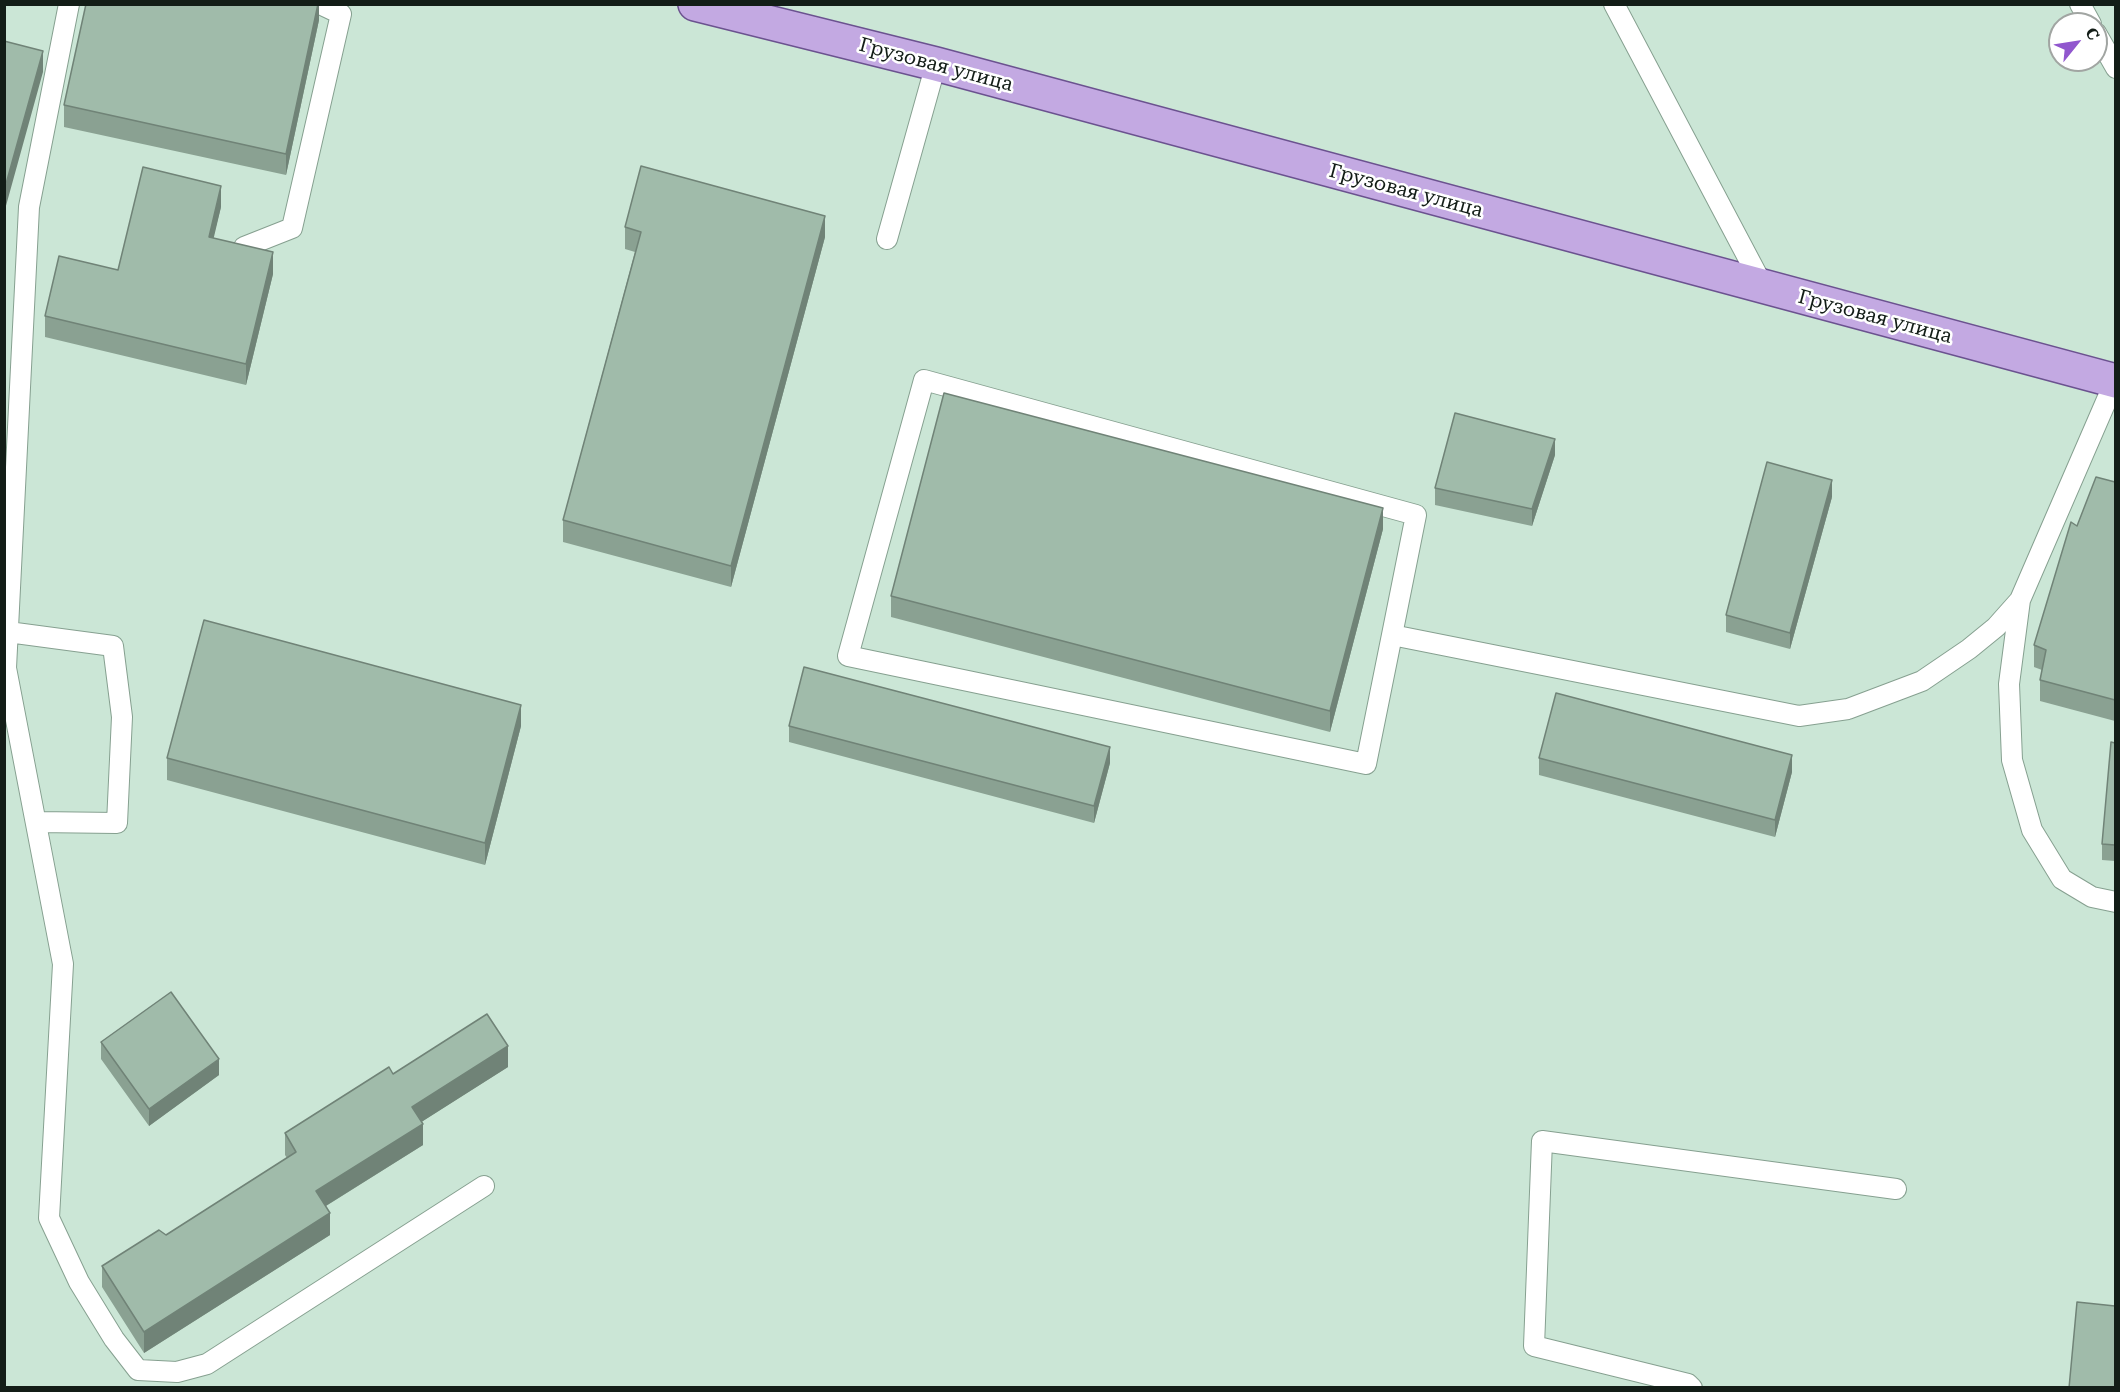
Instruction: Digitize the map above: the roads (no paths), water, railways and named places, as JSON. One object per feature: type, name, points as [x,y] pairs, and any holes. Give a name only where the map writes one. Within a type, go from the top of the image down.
[{"type":"main road","name":"Грузовая улица","points":[[695,4],[936,64],[2115,381]]},
{"type":"lane","points":[[69,4],[29,207],[5,670],[63,964],[49,1218],[79,1282],[114,1339],[138,1370],[177,1372],[207,1364],[484,1186]]},
{"type":"lane","points":[[244,247],[292,228],[340,14],[320,4]]},
{"type":"lane","points":[[1614,4],[1764,288]]},
{"type":"lane","points":[[887,239],[936,64]]},
{"type":"lane","points":[[924,380],[1416,515],[1392,635],[1366,764],[848,656],[924,380]]},
{"type":"lane","points":[[2115,381],[2020,600],[2009,684],[2012,760],[2032,830],[2062,879],[2092,897],[2115,902]]},
{"type":"lane","points":[[1392,635],[1798,716],[1848,709],[1922,681],[1987,634],[2020,600]]},
{"type":"lane","points":[[8,632],[113,646],[122,717],[117,823],[36,822]]},
{"type":"lane","points":[[1692,1388],[1688,1384],[1534,1346],[1542,1141],[1896,1189]]}]
